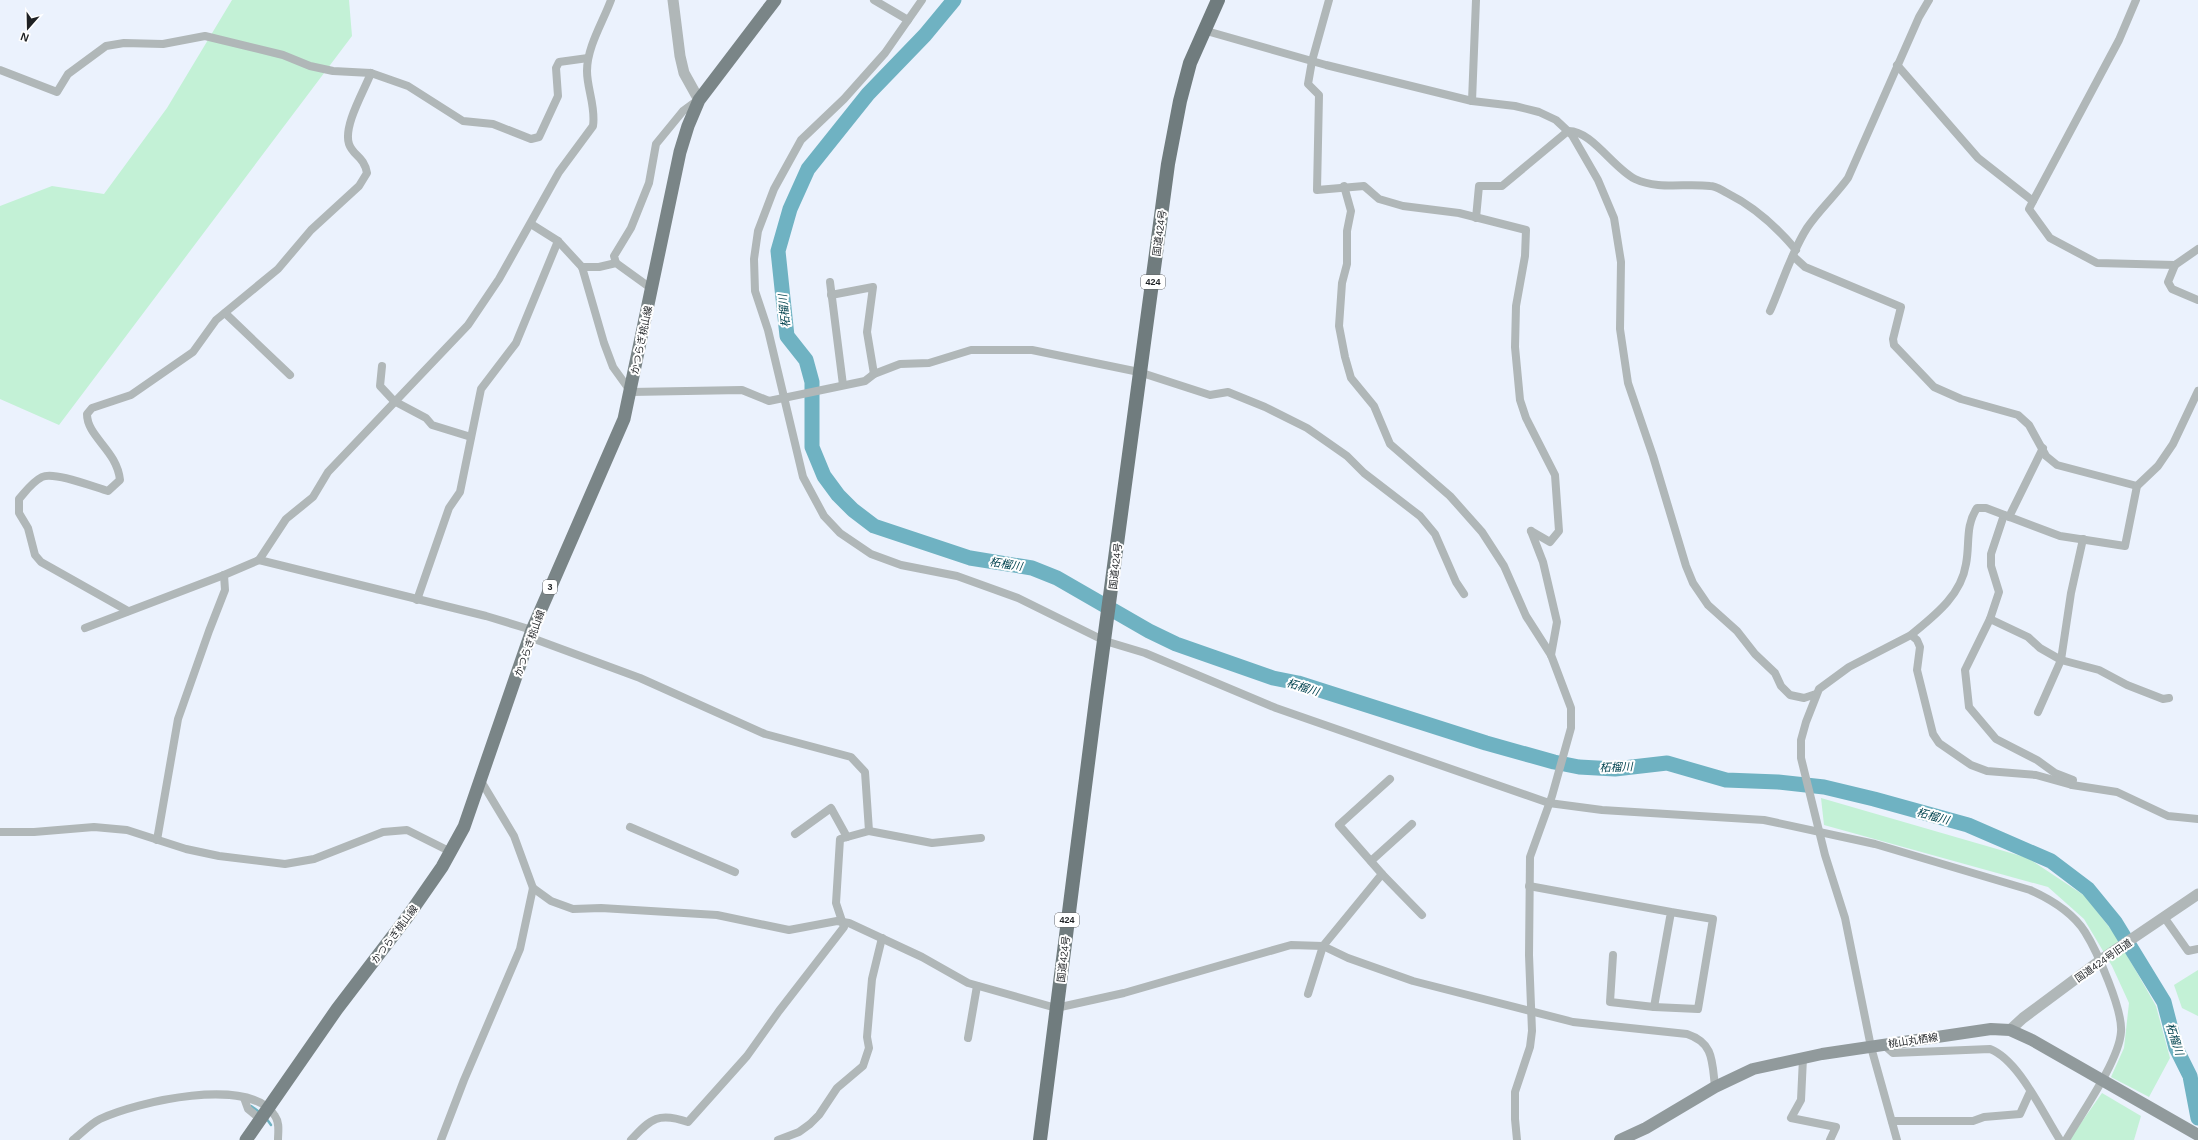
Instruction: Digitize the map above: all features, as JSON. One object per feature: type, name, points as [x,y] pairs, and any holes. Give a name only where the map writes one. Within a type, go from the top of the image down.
[{"type":"highway","name":"国道424号","points":[[1040,1140],[1139,372],[1168,164],[1180,101],[1190,63],[1203,30],[1218,0]]},
{"type":"main road","name":"かつらぎ桃山線","points":[[246,1140],[263,1113],[337,1009],[408,916],[451,852],[464,827],[531,634],[573,533],[611,451],[624,419],[680,152],[688,126],[699,100],[775,0]]},
{"type":"main road","name":"桃山丸栖線","points":[[1620,1140],[1646,1128],[1715,1087],[1753,1069],[1803,1058],[1991,1029],[2010,1030],[2032,1040],[2198,1136]]},
{"type":"street","points":[[85,628],[224,575],[259,560],[286,519],[314,496],[328,472],[359,442],[394,401],[468,325],[484,304],[531,224],[559,172],[593,126],[594,118],[587,71],[588,58],[610,0]]},
{"type":"street","points":[[652,289],[616,263],[614,256],[631,228],[649,183],[656,144],[682,111],[699,100],[684,73],[680,56],[673,0]]},
{"type":"street","points":[[874,0],[912,18]]},
{"type":"street","points":[[922,0],[912,18],[885,53],[844,99],[801,140],[774,188],[758,231],[754,259],[754,291],[768,330],[783,399],[803,477],[824,516],[840,533],[872,554],[901,564],[956,576],[1018,598],[1105,638],[1146,653],[1276,708],[1550,800],[1602,810],[1764,820],[1875,844],[2030,890],[2054,902],[2085,931],[2102,959],[2116,998],[2121,1032],[2104,1082],[2066,1140]]},
{"type":"street","points":[[1329,0],[1312,61],[1308,84],[1319,95],[1317,190],[1344,186],[1364,186],[1379,199],[1403,206],[1459,213],[1526,230],[1525,256],[1516,306],[1515,347],[1520,400],[1526,418],[1555,475],[1559,531],[1550,542],[1531,531],[1543,562],[1557,622],[1551,655]]},
{"type":"street","points":[[1472,101],[1476,0]]},
{"type":"street","points":[[1770,311],[1806,230],[1822,207],[1838,192],[1848,178],[1897,65],[1919,17],[1929,0]]},
{"type":"street","points":[[2136,0],[2119,40],[2029,209],[2050,238],[2097,264],[2175,265]]},
{"type":"street","points":[[1203,30],[1312,61],[1472,101],[1515,106],[1539,112],[1556,120],[1568,131],[1598,180],[1614,218],[1621,262],[1620,329],[1628,383],[1653,456],[1686,566],[1693,583],[1708,605],[1737,631],[1755,654],[1775,673],[1781,686],[1790,695],[1804,698],[1816,694],[1849,667],[1911,635],[1945,607],[1958,585],[1966,565],[1970,518],[1977,508],[1986,508],[2060,536],[2125,546],[2137,486],[2158,466],[2173,444],[2198,390]]},
{"type":"street","points":[[0,70],[57,92],[68,74],[106,46],[124,43],[163,44],[205,36],[283,55],[310,66],[333,71],[371,73],[408,86],[463,120],[493,124],[531,139],[539,137],[558,96],[556,68],[559,62],[588,58]]},
{"type":"street","points":[[1897,65],[1978,158],[2032,201]]},
{"type":"street","points":[[128,611],[41,562],[35,555],[28,528],[19,513],[19,499],[32,484],[43,476],[65,478],[108,492],[120,480],[119,470],[114,459],[87,423],[87,414],[92,408],[132,395],[193,352],[216,320],[278,269],[311,230],[359,186],[367,173],[365,162],[350,146],[347,131],[371,73]]},
{"type":"street","points":[[1476,218],[1479,186],[1502,186],[1568,131],[1576,130],[1593,143],[1618,168],[1636,179],[1658,186],[1712,186],[1747,203],[1776,227],[1805,267],[1901,307],[1893,339],[1894,345],[1934,387],[1961,399],[2018,415],[2029,424],[2046,456],[2057,465],[2137,486]]},
{"type":"street","points":[[1344,186],[1351,210],[1347,231],[1347,264],[1342,283],[1339,326],[1351,378],[1374,406],[1390,444],[1450,496],[1482,532],[1504,566],[1526,616],[1551,655],[1571,708],[1571,728],[1550,800],[1530,857],[1530,1046],[1516,1092],[1515,1120],[1517,1140]]},
{"type":"street","points":[[531,224],[558,242],[582,267],[604,343],[613,367],[630,392],[742,390],[769,401],[865,381],[874,374],[900,364],[929,363],[971,350],[1032,350],[1139,372],[1210,395],[1228,392],[1265,407],[1312,432],[1347,456],[1364,473],[1420,516],[1434,534],[1456,582],[1464,594]]},
{"type":"street","points":[[417,600],[449,508],[460,492],[481,389],[516,343],[558,242]]},
{"type":"street","points":[[2198,249],[2175,265],[2168,282],[2172,289],[2198,300]]},
{"type":"street","points":[[582,267],[599,267],[616,263]]},
{"type":"street","points":[[830,282],[842,386]]},
{"type":"street","points":[[831,294],[873,287],[867,332],[874,374]]},
{"type":"street","points":[[225,313],[290,375]]},
{"type":"street","points":[[382,366],[380,386],[394,401],[426,418],[432,425],[471,437]]},
{"type":"street","points":[[2043,448],[2006,516],[1991,554],[1998,592],[1990,619],[1965,670],[1969,707],[1996,739],[2037,760],[2055,773],[2073,780],[2072,785]]},
{"type":"street","points":[[2038,712],[2061,660],[2071,593],[2083,539]]},
{"type":"street","points":[[259,560],[417,600],[531,634],[640,678],[765,734],[851,757],[865,772],[869,831]]},
{"type":"street","points":[[157,840],[177,726],[209,631],[225,590],[224,575]]},
{"type":"street","points":[[1990,619],[2028,637],[2040,648],[2061,660],[2099,670],[2127,685],[2163,699],[2169,698]]},
{"type":"street","points":[[1911,635],[1920,647],[1917,670],[1933,734],[1939,743],[1971,765],[1987,771],[2036,775],[2072,785],[2117,792],[2168,816],[2198,818]]},
{"type":"street","points":[[1816,694],[1801,740],[1801,758],[1806,773],[1819,833],[1844,918],[1871,1047],[1897,1140]]},
{"type":"street","points":[[1390,779],[1339,825],[1382,874],[1422,915]]},
{"type":"street","points":[[442,1140],[465,1075],[520,949],[533,888],[514,836],[481,781]]},
{"type":"street","points":[[795,834],[831,808],[847,837]]},
{"type":"street","points":[[1371,861],[1412,824]]},
{"type":"street","points":[[0,832],[34,832],[94,826],[127,830],[186,849],[219,856],[285,864],[314,859],[383,832],[407,830],[451,852]]},
{"type":"street","points":[[630,827],[735,872]]},
{"type":"street","points":[[632,1140],[647,1124],[657,1117],[665,1116],[688,1122],[747,1056],[779,1011],[844,927],[836,903],[840,839],[869,831],[932,843],[981,838]]},
{"type":"street","points":[[1308,994],[1323,946],[1382,874]]},
{"type":"street","points":[[1529,886],[1713,919],[1698,1009],[1654,1007],[1610,1002],[1613,955]]},
{"type":"street","points":[[533,888],[551,901],[573,909],[601,908],[717,915],[789,930],[843,922],[849,923],[977,986],[1056,1008],[1124,993],[1292,945],[1323,946],[1348,958],[1413,980],[1530,1012],[1573,1022],[1687,1034],[1700,1038],[1709,1050],[1715,1087]]},
{"type":"street","name":"国道424号旧道","points":[[2010,1030],[2023,1018],[2102,959],[2198,894]]},
{"type":"street","points":[[1654,1007],[1671,912]]},
{"type":"street","points":[[2162,919],[2188,951],[2198,949]]},
{"type":"street","points":[[778,1140],[799,1132],[810,1124],[837,1088],[863,1066],[869,1048],[867,1037],[872,979],[879,956],[882,938]]},
{"type":"street","points":[[968,1038],[977,986]]},
{"type":"street","points":[[1884,1045],[1893,1053],[1990,1049],[1999,1053],[2013,1065],[2060,1140]]},
{"type":"street","points":[[1803,1058],[1801,1100],[1791,1118],[1836,1127],[1830,1140]]},
{"type":"street","points":[[1892,1122],[1973,1121],[1984,1117],[2020,1114],[2030,1092]]},
{"type":"street","points":[[74,1140],[101,1119],[157,1101],[216,1093],[257,1101],[263,1113]]},
{"type":"street","points":[[244,1098],[248,1109],[276,1118],[278,1140]]},
{"type":"green space","points":[[232,0],[349,0],[352,36],[59,425],[0,399],[0,206],[52,186],[104,194],[167,108]]},
{"type":"green space","points":[[1821,798],[2028,858],[2085,896],[2116,936],[2156,1006],[2170,1058],[2149,1097],[2111,1077],[2124,1048],[2129,1003],[2112,966],[2084,919],[2048,887],[1824,825]]},
{"type":"green space","points":[[2198,970],[2198,1016],[2182,1008],[2174,985]]},
{"type":"green space","points":[[2102,1093],[2141,1116],[2134,1140],[2069,1140]]},
{"type":"waterway","name":"柘榴川","points":[[954,0],[925,35],[868,94],[808,169],[790,209],[778,251],[787,336],[806,360],[812,382],[812,447],[824,476],[838,495],[853,510],[874,526],[970,558],[1032,568],[1057,578],[1149,631],[1176,644],[1273,678],[1298,683],[1486,743],[1554,762],[1579,767],[1615,769],[1667,763],[1726,780],[1778,782],[1824,787],[1968,825],[2051,861],[2088,889],[2115,922],[2164,1002],[2176,1048],[2190,1076],[2198,1118]]},
{"type":"waterway","points":[[251,1106],[258,1111]]},
{"type":"waterway","points":[[266,1118],[271,1125]]}]
